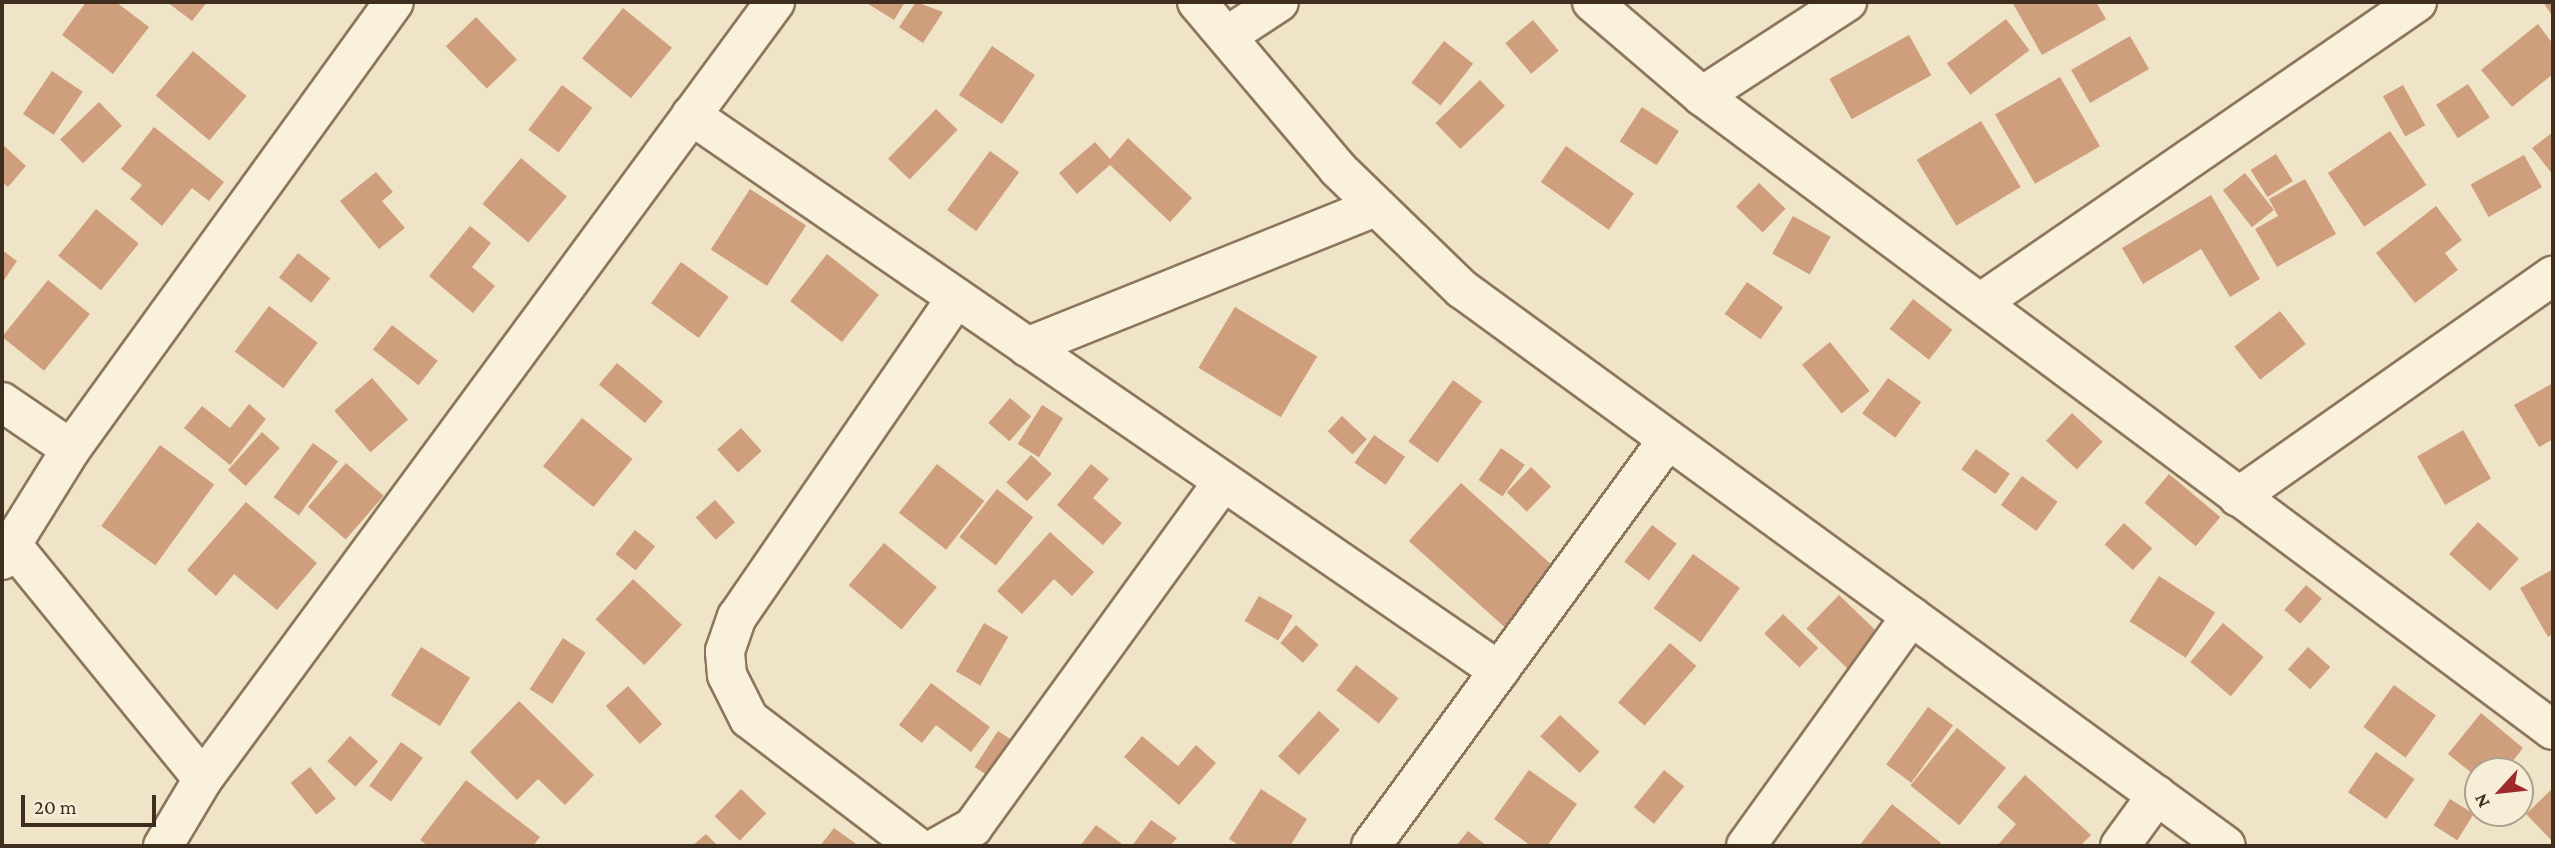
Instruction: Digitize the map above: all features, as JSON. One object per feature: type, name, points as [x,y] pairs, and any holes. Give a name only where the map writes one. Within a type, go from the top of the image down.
[{"type":"street","points":[[203,779],[7,552],[71,449],[394,2]]},
{"type":"street","points":[[163,846],[203,779],[775,2]]},
{"type":"street","points":[[1197,2],[1376,207],[1462,289],[1666,442],[1911,616],[2226,846]]},
{"type":"street","points":[[1227,36],[1279,2]]},
{"type":"street","points":[[1592,2],[1702,96],[1983,301],[2238,497],[2553,730]]},
{"type":"street","points":[[1702,96],[1847,2]]},
{"type":"street","points":[[1983,301],[2417,2]]},
{"type":"street","points":[[691,115],[1499,671]]},
{"type":"street","points":[[1027,347],[1376,207]]},
{"type":"street","points":[[2238,497],[2553,276]]},
{"type":"street","points":[[916,846],[749,719],[727,675],[725,651],[737,617],[956,298]]},
{"type":"street","points":[[2,402],[71,449]]},
{"type":"street","points":[[1371,846],[1666,442]]},
{"type":"street","points":[[939,846],[973,827],[1222,482]]},
{"type":"street","points":[[1746,846],[1911,616]]},
{"type":"street","points":[[2120,846],[2157,795]]},
{"type":"building","points":[[86,2],[116,2],[149,27],[113,74],[62,35]]},
{"type":"building","points":[[167,2],[207,2],[192,21]]},
{"type":"building","points":[[865,2],[905,2],[894,20]]},
{"type":"building","points":[[916,2],[943,12],[923,43],[899,27]]},
{"type":"building","points":[[2012,2],[2096,2],[2106,19],[2042,55]]},
{"type":"building","points":[[2543,2],[2553,2],[2553,17]]},
{"type":"building","points":[[623,8],[672,48],[631,98],[582,59]]},
{"type":"building","points":[[476,17],[517,59],[487,89],[446,46]]},
{"type":"building","points":[[2006,19],[2029,50],[1970,95],[1947,64]]},
{"type":"building","points":[[1533,20],[1559,51],[1531,74],[1505,43]]},
{"type":"building","points":[[2538,24],[2553,44],[2553,74],[2512,107],[2481,70]]},
{"type":"building","points":[[1909,35],[1931,75],[1852,119],[1829,79]]},
{"type":"building","points":[[2130,36],[2149,69],[2090,103],[2071,70]]},
{"type":"building","points":[[1444,41],[1473,64],[1441,106],[1411,83]]},
{"type":"building","points":[[992,46],[1035,75],[1002,124],[959,95]]},
{"type":"building","points":[[193,51],[247,96],[209,140],[156,95]]},
{"type":"building","points":[[52,71],[83,92],[54,135],[23,114]]},
{"type":"building","points":[[2060,77],[2100,146],[2035,184],[1995,114]]},
{"type":"building","points":[[1480,80],[1505,106],[1460,149],[1435,123]]},
{"type":"building","points":[[2468,84],[2490,118],[2458,138],[2436,105]]},
{"type":"building","points":[[562,85],[592,108],[559,153],[528,130]]},
{"type":"building","points":[[2403,85],[2425,125],[2405,136],[2383,96]]},
{"type":"building","points":[[99,102],[122,126],[83,163],[60,140]]},
{"type":"building","points":[[1642,107],[1679,131],[1657,165],[1620,141]]},
{"type":"building","points":[[936,109],[958,130],[910,179],[888,159]]},
{"type":"building","points":[[1981,121],[2021,187],[1956,226],[1917,160]]},
{"type":"building","points":[[154,127],[224,182],[209,201],[192,188],[162,226],[130,199],[142,185],[121,169]]},
{"type":"building","points":[[2390,131],[2426,185],[2364,227],[2328,173]]},
{"type":"building","points":[[2553,132],[2553,175],[2532,148]]},
{"type":"building","points":[[1128,138],[1192,198],[1170,222],[1110,165],[1077,194],[1059,173],[1095,142],[1110,159]]},
{"type":"building","points":[[2,144],[26,166],[8,187],[2,182]]},
{"type":"building","points":[[1566,146],[1634,194],[1609,230],[1541,182]]},
{"type":"building","points":[[990,151],[1019,172],[976,231],[947,210]]},
{"type":"building","points":[[2276,154],[2293,181],[2268,197],[2251,170]]},
{"type":"building","points":[[2524,155],[2542,187],[2489,217],[2471,185]]},
{"type":"building","points":[[521,158],[567,197],[528,243],[482,204]]},
{"type":"building","points":[[376,172],[393,192],[382,201],[405,228],[379,249],[340,201]]},
{"type":"building","points":[[2245,173],[2274,210],[2252,227],[2223,190]]},
{"type":"building","points":[[2305,179],[2336,234],[2277,267],[2255,229],[2278,216],[2269,199]]},
{"type":"building","points":[[1759,183],[1786,209],[1763,232],[1736,207]]},
{"type":"building","points":[[750,189],[806,225],[767,286],[711,249]]},
{"type":"building","points":[[2211,195],[2260,279],[2230,297],[2201,249],[2143,284],[2122,248]]},
{"type":"building","points":[[2436,206],[2462,240],[2445,253],[2458,270],[2415,303],[2376,253]]},
{"type":"building","points":[[96,209],[139,244],[101,290],[58,256]]},
{"type":"building","points":[[1793,216],[1831,237],[1810,274],[1772,254]]},
{"type":"building","points":[[470,226],[491,243],[472,267],[495,286],[473,313],[429,276]]},
{"type":"building","points":[[2,250],[17,261],[2,283]]},
{"type":"building","points":[[298,253],[330,278],[311,303],[279,277]]},
{"type":"building","points":[[827,254],[879,295],[842,342],[790,301]]},
{"type":"building","points":[[681,262],[729,297],[699,338],[651,303]]},
{"type":"building","points":[[48,280],[90,314],[44,371],[2,337]]},
{"type":"building","points":[[1747,282],[1783,307],[1761,339],[1725,314]]},
{"type":"building","points":[[1913,299],[1952,330],[1929,360],[1890,329]]},
{"type":"building","points":[[269,306],[318,343],[283,388],[235,352]]},
{"type":"building","points":[[1235,307],[1317,356],[1281,417],[1198,368]]},
{"type":"building","points":[[2280,311],[2306,344],[2260,380],[2234,347]]},
{"type":"building","points":[[392,325],[438,361],[419,385],[373,349]]},
{"type":"building","points":[[1830,342],[1870,391],[1842,414],[1802,365]]},
{"type":"building","points":[[617,363],[663,402],[645,423],[599,384]]},
{"type":"building","points":[[372,378],[408,420],[370,452],[334,411]]},
{"type":"building","points":[[1888,378],[1921,402],[1895,438],[1862,414]]},
{"type":"building","points":[[1453,380],[1482,401],[1437,463],[1408,441]]},
{"type":"building","points":[[2553,383],[2553,439],[2539,447],[2514,405]]},
{"type":"building","points":[[1010,398],[1031,416],[1009,441],[988,423]]},
{"type":"building","points":[[249,404],[266,419],[230,465],[184,428],[202,406],[230,428]]},
{"type":"building","points":[[1042,405],[1063,418],[1039,457],[1018,444]]},
{"type":"building","points":[[2072,413],[2103,442],[2077,469],[2046,441]]},
{"type":"building","points":[[1342,416],[1367,439],[1353,455],[1328,431]]},
{"type":"building","points":[[582,418],[633,459],[593,507],[543,466]]},
{"type":"building","points":[[741,428],[762,451],[738,472],[717,449]]},
{"type":"building","points":[[2463,430],[2491,478],[2445,505],[2417,456]]},
{"type":"building","points":[[262,432],[280,448],[246,486],[228,470]]},
{"type":"building","points":[[1374,435],[1405,457],[1386,485],[1354,463]]},
{"type":"building","points":[[313,443],[338,461],[299,515],[274,497]]},
{"type":"building","points":[[160,445],[214,484],[155,565],[101,526]]},
{"type":"building","points":[[1501,448],[1525,465],[1502,497],[1479,480]]},
{"type":"building","points":[[1976,449],[2010,474],[1995,494],[1961,469]]},
{"type":"building","points":[[1031,455],[1052,474],[1027,501],[1006,482]]},
{"type":"building","points":[[346,463],[384,496],[346,540],[308,507]]},
{"type":"building","points":[[937,464],[984,501],[946,550],[899,513]]},
{"type":"building","points":[[1091,464],[1109,479],[1093,498],[1122,523],[1103,545],[1057,505]]},
{"type":"building","points":[[1531,467],[1551,486],[1527,512],[1507,492]]},
{"type":"building","points":[[2169,474],[2220,517],[2196,546],[2145,503]]},
{"type":"building","points":[[2022,476],[2058,502],[2036,531],[2001,505]]},
{"type":"building","points":[[1461,483],[1558,571],[1506,629],[1409,541]]},
{"type":"building","points":[[997,489],[1033,517],[996,565],[959,537]]},
{"type":"building","points":[[715,500],[735,522],[716,540],[696,517]]},
{"type":"building","points":[[246,502],[317,563],[277,610],[234,574],[216,596],[187,570]]},
{"type":"building","points":[[2478,522],[2519,559],[2490,591],[2449,554]]},
{"type":"building","points":[[2124,523],[2152,548],[2133,570],[2105,545]]},
{"type":"building","points":[[1652,525],[1677,544],[1649,580],[1624,562]]},
{"type":"building","points":[[635,530],[655,546],[636,570],[615,554]]},
{"type":"building","points":[[1050,532],[1094,572],[1072,596],[1054,579],[1022,614],[997,591]]},
{"type":"building","points":[[884,543],[937,587],[902,629],[849,585]]},
{"type":"building","points":[[1693,554],[1740,588],[1701,642],[1654,608]]},
{"type":"building","points":[[2553,569],[2553,634],[2548,637],[2520,588]]},
{"type":"building","points":[[2159,576],[2215,612],[2186,658],[2130,621]]},
{"type":"building","points":[[633,579],[682,625],[644,665],[595,619]]},
{"type":"building","points":[[2306,585],[2322,599],[2300,624],[2284,610]]},
{"type":"building","points":[[1839,595],[1886,641],[1854,675],[1806,629]]},
{"type":"building","points":[[1259,596],[1293,616],[1278,641],[1244,621]]},
{"type":"building","points":[[1783,614],[1818,648],[1799,667],[1764,633]]},
{"type":"building","points":[[984,623],[1008,637],[980,685],[956,671]]},
{"type":"building","points":[[2223,623],[2264,657],[2231,696],[2190,662]]},
{"type":"building","points":[[1296,625],[1319,645],[1303,663],[1280,643]]},
{"type":"building","points":[[563,638],[586,653],[552,704],[530,689]]},
{"type":"building","points":[[1670,643],[1696,666],[1645,726],[1618,703]]},
{"type":"building","points":[[421,647],[470,678],[440,726],[391,695]]},
{"type":"building","points":[[2308,647],[2330,667],[2310,689],[2288,669]]},
{"type":"building","points":[[1356,665],[1399,698],[1379,723],[1336,690]]},
{"type":"building","points":[[931,683],[990,727],[971,752],[936,725],[922,743],[899,725]]},
{"type":"building","points":[[2394,685],[2436,716],[2406,758],[2363,727]]},
{"type":"building","points":[[628,686],[662,724],[640,744],[606,706]]},
{"type":"building","points":[[519,701],[594,775],[565,805],[538,779],[517,800],[470,752]]},
{"type":"building","points":[[1928,707],[1953,725],[1911,783],[1886,764]]},
{"type":"building","points":[[1319,711],[1340,730],[1299,775],[1278,756]]},
{"type":"building","points":[[2481,713],[2523,748],[2516,757],[2464,757],[2464,767],[2448,754]]},
{"type":"building","points":[[1560,715],[1599,752],[1580,773],[1540,736]]},
{"type":"building","points":[[1957,728],[2006,768],[1959,825],[1910,786]]},
{"type":"building","points":[[998,731],[1021,746],[997,782],[975,767]]},
{"type":"building","points":[[350,736],[378,761],[355,787],[327,761]]},
{"type":"building","points":[[1142,736],[1178,766],[1196,745],[1216,763],[1179,805],[1124,757]]},
{"type":"building","points":[[401,742],[423,758],[391,802],[369,786]]},
{"type":"building","points":[[2376,752],[2415,779],[2386,819],[2348,792]]},
{"type":"building","points":[[310,767],[336,799],[316,815],[291,783]]},
{"type":"building","points":[[1529,770],[1577,804],[1547,846],[1531,846],[1494,819]]},
{"type":"building","points":[[1664,770],[1684,786],[1654,824],[1634,807]]},
{"type":"building","points":[[2025,775],[2091,835],[2080,846],[1997,846],[2016,824],[1997,807]]},
{"type":"building","points":[[466,780],[540,837],[533,846],[428,846],[420,840]]},
{"type":"building","points":[[2553,788],[2553,842],[2534,822],[2534,806]]},
{"type":"building","points":[[741,789],[766,813],[740,841],[715,816]]},
{"type":"building","points":[[1261,789],[1307,819],[1290,846],[1240,846],[1229,839]]},
{"type":"building","points":[[2450,799],[2464,808],[2466,827],[2457,840],[2434,825]]},
{"type":"building","points":[[1892,804],[1941,843],[1939,846],[1859,846]]},
{"type":"building","points":[[1151,820],[1177,838],[1170,846],[1132,846]]},
{"type":"building","points":[[1096,825],[1125,846],[1080,846]]},
{"type":"building","points":[[834,828],[859,846],[820,846]]},
{"type":"building","points":[[1468,831],[1487,846],[1456,846]]},
{"type":"building","points":[[706,834],[718,846],[692,846]]}]
